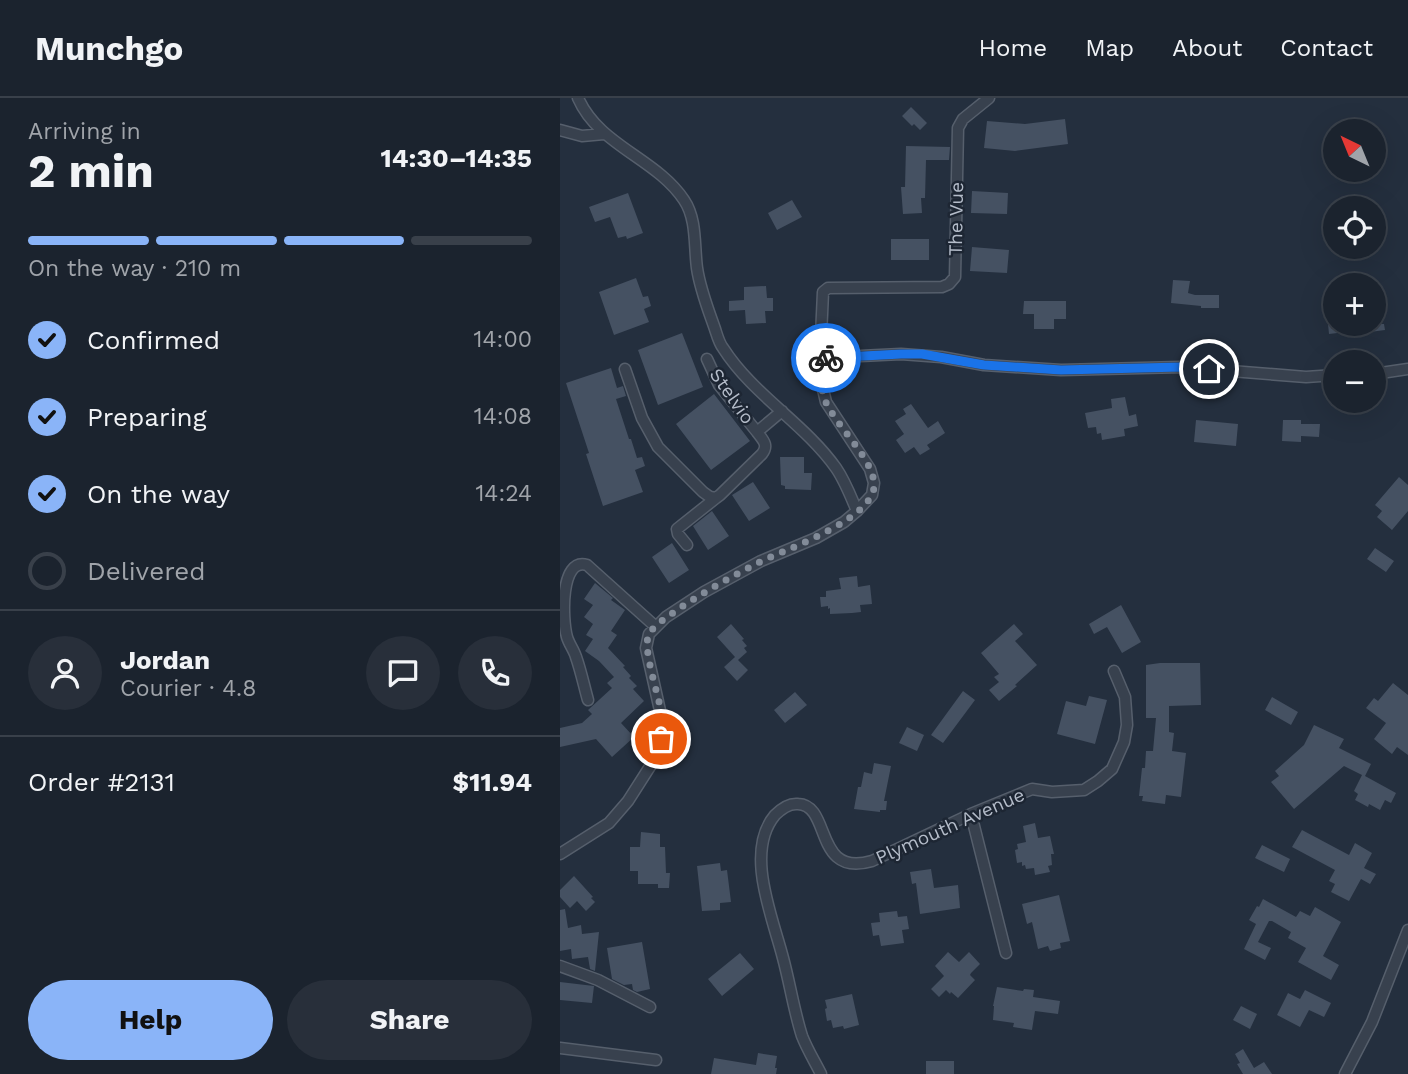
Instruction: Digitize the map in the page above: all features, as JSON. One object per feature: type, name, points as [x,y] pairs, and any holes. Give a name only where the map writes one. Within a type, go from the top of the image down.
[{"type":"street","points":[[578,98],[604,134],[664,177],[685,201],[693,226],[697,270],[722,347],[758,390],[782,411],[837,469],[857,511]]},
{"type":"street","name":"The Vue","points":[[820,358],[822,297],[828,288],[942,287],[955,277],[958,128],[963,119],[989,98]]},
{"type":"street","points":[[560,130],[582,136],[604,134]]},
{"type":"street","points":[[560,854],[609,822],[628,801],[658,754],[663,724],[646,648],[649,634],[666,617],[704,592],[844,522],[872,495],[874,483],[870,469],[826,402],[821,385],[820,358],[922,354],[984,365],[1061,370],[1181,367],[1323,375]]},
{"type":"street","name":"Stelvio","points":[[687,545],[677,529],[716,498],[766,449],[757,432],[719,384],[707,359]]},
{"type":"street","points":[[625,369],[642,418],[658,447],[702,492],[716,498]]},
{"type":"street","points":[[1386,372],[1408,369]]},
{"type":"street","name":"Stelvio","points":[[757,432],[782,411]]},
{"type":"street","points":[[588,700],[576,657],[567,637],[563,613],[565,583],[574,565],[587,565],[656,627]]},
{"type":"street","name":"Plymouth Avenue","points":[[821,1074],[803,1037],[765,892],[761,867],[762,849],[771,822],[786,806],[796,803],[804,805],[812,811],[837,857],[846,863],[859,865],[1032,789],[1052,792],[1084,790],[1112,769],[1124,742],[1127,725],[1125,697],[1114,671]]},
{"type":"street","points":[[971,814],[1006,953]]},
{"type":"street","points":[[1345,1074],[1372,1022],[1408,930]]},
{"type":"street","points":[[560,966],[598,980],[650,1007]]},
{"type":"street","points":[[560,1048],[656,1060]]},
{"type":"building","points":[[911,107],[927,123],[920,130],[902,116]]},
{"type":"building","points":[[1065,119],[1068,144],[1015,151],[984,148],[987,121],[1025,124]]},
{"type":"building","points":[[906,146],[950,147],[949,160],[926,160],[925,198],[921,198],[922,213],[903,214],[901,187],[905,187]]},
{"type":"building","points":[[972,191],[1008,193],[1007,214],[971,213]]},
{"type":"building","points":[[628,193],[643,233],[627,239],[626,236],[618,238],[610,217],[595,222],[589,207]]},
{"type":"building","points":[[792,200],[802,217],[777,230],[768,213]]},
{"type":"building","points":[[891,239],[929,239],[929,260],[891,260]]},
{"type":"building","points":[[972,247],[1009,250],[1007,273],[970,271]]},
{"type":"building","points":[[636,278],[643,297],[648,296],[651,306],[644,309],[649,322],[614,335],[599,292]]},
{"type":"building","points":[[1173,280],[1190,281],[1188,293],[1219,295],[1219,308],[1171,303]]},
{"type":"building","points":[[766,286],[767,298],[773,298],[773,311],[765,311],[766,323],[746,324],[745,310],[729,311],[729,301],[744,300],[744,287]]},
{"type":"building","points":[[1024,301],[1066,301],[1066,319],[1054,319],[1054,329],[1034,329],[1034,314],[1023,314]]},
{"type":"building","points":[[682,333],[703,387],[658,405],[638,350]]},
{"type":"building","points":[[611,368],[617,388],[623,386],[626,396],[616,399],[629,439],[637,458],[642,457],[645,466],[635,470],[643,492],[603,506],[566,383]]},
{"type":"building","points":[[714,394],[750,441],[711,470],[676,424]]},
{"type":"building","points":[[1125,397],[1129,416],[1136,414],[1138,426],[1124,429],[1125,436],[1102,440],[1096,427],[1088,428],[1085,413],[1112,408],[1111,399]]},
{"type":"building","points":[[911,404],[928,428],[938,421],[945,433],[927,445],[930,449],[920,455],[914,447],[905,453],[896,440],[904,434],[895,421],[906,414],[903,409]]},
{"type":"building","points":[[1196,420],[1238,424],[1236,446],[1194,442]]},
{"type":"building","points":[[1283,420],[1320,424],[1319,437],[1301,436],[1301,442],[1282,441]]},
{"type":"building","points":[[780,457],[804,457],[804,473],[812,473],[811,490],[785,489],[785,486],[781,485]]},
{"type":"building","points":[[1399,477],[1408,485],[1408,511],[1392,530],[1377,517],[1382,511],[1375,505]]},
{"type":"building","points":[[753,482],[770,508],[749,521],[732,495]]},
{"type":"building","points":[[712,511],[729,536],[708,550],[693,526]]},
{"type":"building","points":[[672,543],[689,570],[669,583],[652,557]]},
{"type":"building","points":[[1375,548],[1394,561],[1386,572],[1367,559]]},
{"type":"building","points":[[857,576],[858,587],[870,585],[872,604],[860,605],[861,612],[852,613],[830,614],[828,606],[821,607],[820,597],[826,597],[826,591],[841,589],[839,578]]},
{"type":"building","points":[[595,583],[625,610],[611,631],[617,635],[608,648],[625,666],[623,667],[631,676],[629,678],[637,686],[633,689],[644,701],[621,723],[634,737],[612,757],[596,739],[560,747],[560,728],[582,723],[592,714],[588,710],[612,688],[607,683],[614,677],[585,651],[593,639],[586,635],[593,624],[584,617],[593,605],[584,599]]},
{"type":"building","points":[[1121,605],[1141,642],[1122,653],[1107,627],[1094,634],[1089,624]]},
{"type":"building","points":[[731,624],[747,646],[744,648],[747,652],[738,660],[748,670],[737,681],[724,667],[735,657],[717,637]]},
{"type":"building","points":[[1014,624],[1023,634],[1015,641],[1037,665],[999,701],[989,690],[999,682],[994,677],[999,674],[981,653]]},
{"type":"building","points":[[1200,663],[1201,705],[1169,706],[1169,732],[1174,733],[1172,751],[1186,753],[1181,797],[1166,795],[1165,804],[1142,801],[1143,796],[1139,796],[1146,751],[1153,751],[1156,718],[1146,718],[1146,665]]},
{"type":"building","points":[[1393,683],[1408,695],[1408,755],[1397,747],[1392,754],[1374,739],[1386,723],[1366,708],[1374,698],[1378,701]]},
{"type":"building","points":[[963,691],[975,700],[943,743],[931,735]]},
{"type":"building","points":[[795,692],[807,705],[785,723],[774,710]]},
{"type":"building","points":[[1089,696],[1107,700],[1095,744],[1057,734],[1066,701],[1086,706]]},
{"type":"building","points":[[1272,697],[1298,712],[1291,725],[1265,710]]},
{"type":"building","points":[[1314,725],[1344,739],[1339,748],[1371,764],[1365,776],[1396,793],[1391,803],[1385,800],[1380,810],[1355,800],[1358,794],[1354,791],[1362,775],[1344,766],[1294,809],[1271,782],[1279,776],[1275,771],[1304,745]]},
{"type":"building","points":[[907,727],[924,735],[917,751],[899,743]]},
{"type":"building","points":[[874,763],[891,766],[884,801],[887,801],[886,810],[880,812],[854,809],[864,772],[872,774]]},
{"type":"building","points":[[1035,823],[1038,838],[1050,836],[1054,854],[1051,854],[1052,865],[1048,866],[1050,872],[1035,875],[1034,868],[1026,869],[1022,862],[1017,863],[1015,850],[1018,849],[1017,844],[1026,842],[1023,826]]},
{"type":"building","points":[[1302,830],[1349,855],[1355,843],[1372,853],[1364,868],[1376,874],[1370,884],[1361,879],[1349,901],[1331,892],[1335,884],[1329,881],[1335,870],[1292,847]]},
{"type":"building","points":[[641,832],[660,834],[660,847],[665,847],[666,873],[670,873],[669,888],[658,888],[658,884],[638,884],[638,871],[630,871],[630,847],[640,847]]},
{"type":"building","points":[[1262,845],[1290,859],[1284,872],[1255,858]]},
{"type":"building","points":[[720,863],[721,871],[727,870],[731,902],[720,903],[720,910],[702,911],[697,866]]},
{"type":"building","points":[[931,869],[934,888],[958,885],[960,908],[920,914],[916,883],[912,884],[910,872]]},
{"type":"building","points":[[574,876],[595,902],[586,911],[577,901],[570,908],[560,897],[560,890]]},
{"type":"building","points":[[1059,895],[1070,941],[1060,943],[1061,948],[1050,951],[1048,946],[1038,949],[1032,922],[1027,924],[1022,904]]},
{"type":"building","points":[[1263,899],[1296,917],[1300,911],[1310,916],[1315,907],[1341,922],[1323,956],[1339,965],[1331,980],[1298,962],[1306,948],[1288,938],[1291,932],[1272,921],[1269,921],[1258,942],[1271,948],[1265,960],[1244,949],[1256,924],[1249,920]]},
{"type":"building","points":[[565,909],[568,928],[581,925],[582,934],[599,932],[595,971],[590,969],[588,957],[572,959],[571,949],[560,951],[560,910]]},
{"type":"building","points":[[897,911],[898,917],[907,916],[909,929],[902,930],[904,943],[881,946],[879,935],[873,936],[871,923],[880,922],[879,913]]},
{"type":"building","points":[[642,942],[650,989],[637,992],[633,990],[632,984],[624,985],[612,979],[607,948]]},
{"type":"building","points":[[948,952],[959,962],[969,952],[980,964],[970,975],[975,980],[958,998],[946,990],[939,997],[931,989],[944,976],[935,966]]},
{"type":"building","points":[[740,953],[754,969],[722,996],[708,979]]},
{"type":"building","points":[[560,982],[594,986],[592,1003],[560,1000]]},
{"type":"building","points":[[997,987],[1034,990],[1033,997],[1060,1001],[1058,1014],[1035,1011],[1032,1030],[1013,1027],[1014,1023],[993,1020]]},
{"type":"building","points":[[1305,990],[1331,1003],[1324,1017],[1309,1010],[1300,1027],[1277,1015],[1288,993],[1300,999]]},
{"type":"building","points":[[852,994],[859,1025],[844,1029],[843,1026],[833,1028],[831,1020],[827,1021],[825,1000]]},
{"type":"building","points":[[1241,1006],[1257,1014],[1250,1029],[1233,1020]]},
{"type":"building","points":[[1243,1049],[1254,1068],[1264,1062],[1272,1074],[1243,1074],[1235,1054]]},
{"type":"building","points":[[758,1053],[777,1056],[776,1074],[711,1074],[714,1058],[756,1065]]},
{"type":"building","points":[[926,1061],[954,1061],[954,1074],[926,1074]]},
{"type":"way so far","points":[[661,739],[663,724],[646,648],[649,634],[666,617],[704,592],[844,522],[872,495],[874,483],[870,469],[826,402],[821,385],[820,358],[826,358]]},
{"type":"route","points":[[826,358],[922,354],[984,365],[1061,370],[1181,367],[1209,369]]}]
